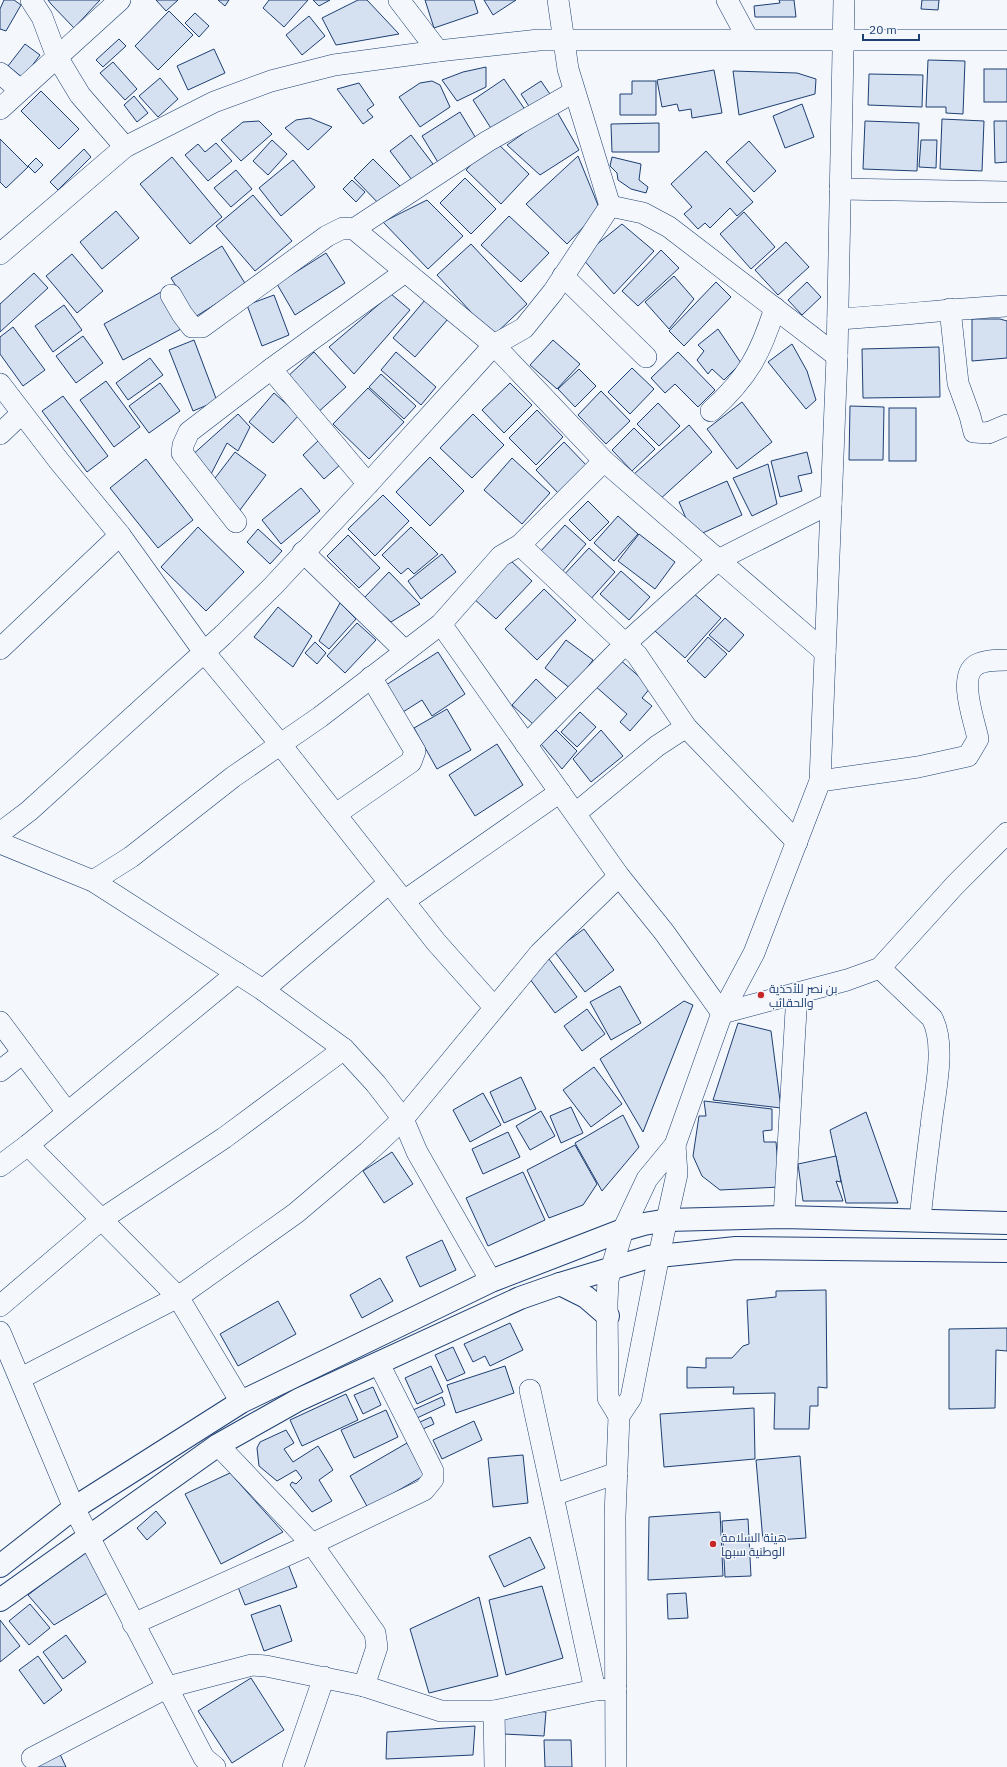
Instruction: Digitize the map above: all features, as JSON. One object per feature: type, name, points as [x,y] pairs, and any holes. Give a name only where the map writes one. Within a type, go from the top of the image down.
[{"type":"main road","points":[[0,1566],[74,1508],[241,1402],[491,1281],[623,1230],[644,1224],[668,1220],[784,1217],[1007,1223]]},
{"type":"main road","points":[[0,1600],[218,1445],[298,1400],[520,1298],[560,1284],[659,1255],[736,1248],[1007,1251]]},
{"type":"main road","points":[[560,1284],[586,1297],[608,1316]]},
{"type":"street","points":[[31,0],[42,17],[57,57],[80,95],[125,147]]},
{"type":"street","points":[[0,108],[120,0]]},
{"type":"street","points":[[399,0],[438,51]]},
{"type":"street","points":[[558,0],[568,69],[610,206]]},
{"type":"street","points":[[727,0],[748,39]]},
{"type":"street","points":[[619,1416],[608,1398],[608,1280],[623,1230],[648,1179],[675,1145],[722,1013],[754,953],[820,782],[837,356],[844,0]]},
{"type":"street","points":[[0,254],[125,147],[214,102],[271,81],[334,65],[438,51],[539,40],[1007,40]]},
{"type":"street","points":[[0,74],[20,90]]},
{"type":"street","points":[[354,230],[488,141],[574,92]]},
{"type":"street","points":[[840,189],[1007,192]]},
{"type":"street","points":[[0,833],[29,811],[204,652],[272,586],[368,484],[494,345],[524,328],[552,292],[610,206]]},
{"type":"street","points":[[610,206],[643,213],[669,227],[837,356]]},
{"type":"street","points":[[171,295],[182,314],[192,327],[202,327],[326,236],[345,228],[354,230],[494,345],[604,461],[825,652]]},
{"type":"street","points":[[236,522],[182,453],[183,445],[189,432],[272,369],[405,272]]},
{"type":"street","points":[[563,276],[646,357]]},
{"type":"street","points":[[838,319],[886,316],[950,309],[1007,306]]},
{"type":"street","points":[[711,411],[733,391],[753,364],[764,341],[775,308]]},
{"type":"street","points":[[950,309],[958,383],[974,432],[988,433],[1007,425]]},
{"type":"street","points":[[272,369],[368,484]]},
{"type":"street","points":[[0,384],[59,461],[120,535],[204,652],[282,745],[436,942],[494,1007]]},
{"type":"street","points":[[0,434],[22,413]]},
{"type":"street","points":[[93,882],[131,857],[233,777],[282,745],[440,624],[501,556],[520,545],[604,461]]},
{"type":"street","points":[[526,744],[625,644],[718,560],[831,503]]},
{"type":"street","points":[[0,649],[120,535]]},
{"type":"street","points":[[520,545],[637,655],[686,727],[797,842]]},
{"type":"street","points":[[303,552],[405,650]]},
{"type":"street","points":[[440,624],[576,813],[619,876],[664,932],[722,1013]]},
{"type":"street","points":[[820,782],[918,767],[951,761],[968,756],[978,739],[968,700],[970,673],[976,664],[1007,660]]},
{"type":"street","points":[[336,814],[411,762],[415,751],[371,677]]},
{"type":"street","points":[[576,813],[657,746],[686,727]]},
{"type":"street","points":[[404,901],[560,792]]},
{"type":"street","points":[[722,1013],[846,980],[880,968],[955,885],[1007,833]]},
{"type":"street","points":[[0,843],[93,882],[263,990],[344,1049],[376,1084],[403,1119],[417,1152],[491,1281]]},
{"type":"street","points":[[21,1378],[178,1297],[296,1213],[368,1152],[403,1119],[540,953],[619,876]]},
{"type":"street","points":[[263,990],[389,883]]},
{"type":"street","points":[[880,968],[932,1018],[938,1035],[938,1062],[920,1220]]},
{"type":"street","points":[[0,1166],[28,1145],[237,973]]},
{"type":"street","points":[[784,1217],[797,993]]},
{"type":"street","points":[[0,1022],[67,1112]]},
{"type":"street","points":[[0,1306],[102,1219],[224,1138],[344,1049]]},
{"type":"street","points":[[0,1071],[23,1053]]},
{"type":"street","points":[[28,1145],[178,1297],[241,1402]]},
{"type":"street","points":[[616,1767],[615,1516],[619,1416],[631,1398],[659,1255],[668,1220],[677,1174],[675,1145]]},
{"type":"street","points":[[0,1332],[21,1378],[74,1508],[204,1758],[215,1767]]},
{"type":"street","points":[[133,1624],[312,1544],[424,1490],[433,1480],[433,1471],[379,1364]]},
{"type":"street","points":[[530,1390],[595,1690]]},
{"type":"street","points":[[218,1445],[312,1544],[376,1633],[377,1647],[364,1686]]},
{"type":"street","points":[[553,1495],[617,1473]]},
{"type":"street","points":[[32,1758],[168,1688],[252,1665],[324,1676],[364,1686],[441,1711],[494,1711],[595,1690],[616,1689]]},
{"type":"street","points":[[277,1767],[294,1767],[324,1676]]},
{"type":"street","points":[[494,1711],[495,1767]]},
{"type":"building","points":[[4,0],[14,0],[21,5],[6,31],[0,29],[0,9]]},
{"type":"building","points":[[48,0],[100,0],[74,28]]},
{"type":"building","points":[[156,0],[178,0],[166,11]]},
{"type":"building","points":[[218,0],[229,0],[225,6]]},
{"type":"building","points":[[269,0],[308,0],[284,27],[263,8]]},
{"type":"building","points":[[313,0],[330,0],[319,6]]},
{"type":"building","points":[[358,0],[367,0],[399,34],[336,45],[322,18]]},
{"type":"building","points":[[425,0],[474,0],[478,13],[434,28]]},
{"type":"building","points":[[484,0],[516,0],[493,15]]},
{"type":"building","points":[[779,0],[794,0],[796,17],[755,17],[754,6],[780,3]]},
{"type":"building","points":[[922,0],[939,0],[938,10],[921,9]]},
{"type":"building","points":[[169,11],[193,35],[158,70],[135,46]]},
{"type":"building","points":[[195,13],[209,26],[199,37],[185,23]]},
{"type":"building","points":[[309,16],[325,36],[302,55],[286,35]]},
{"type":"building","points":[[119,39],[126,46],[103,67],[96,60]]},
{"type":"building","points":[[25,44],[40,55],[23,78],[8,66]]},
{"type":"building","points":[[214,49],[225,73],[188,90],[177,66]]},
{"type":"building","points":[[928,60],[965,61],[963,114],[946,113],[946,107],[926,107]]},
{"type":"building","points":[[113,62],[137,89],[125,100],[100,73]]},
{"type":"building","points":[[486,67],[486,87],[457,101],[442,80],[463,72]]},
{"type":"building","points":[[984,69],[1007,69],[1007,102],[984,102]]},
{"type":"building","points":[[714,70],[722,113],[692,118],[691,109],[679,111],[677,104],[662,107],[657,80]]},
{"type":"building","points":[[733,71],[797,73],[816,79],[815,94],[739,115]]},
{"type":"building","points":[[869,74],[923,75],[922,107],[868,105]]},
{"type":"building","points":[[160,78],[178,99],[158,117],[139,96]]},
{"type":"building","points":[[504,79],[526,111],[494,133],[473,100]]},
{"type":"building","points":[[432,81],[440,85],[450,107],[420,127],[399,97],[420,83]]},
{"type":"building","points":[[541,81],[552,97],[532,111],[521,94]]},
{"type":"building","points":[[632,81],[656,81],[656,115],[620,115],[620,94],[632,94]]},
{"type":"building","points":[[359,83],[374,105],[367,110],[373,117],[363,124],[337,89]]},
{"type":"building","points":[[41,91],[79,129],[59,149],[21,111]]},
{"type":"building","points":[[134,96],[148,113],[137,122],[124,105]]},
{"type":"building","points":[[802,104],[814,137],[785,148],[773,116]]},
{"type":"building","points":[[556,110],[579,150],[540,175],[507,145]]},
{"type":"building","points":[[460,112],[477,140],[439,164],[422,136]]},
{"type":"building","points":[[310,118],[332,127],[308,150],[285,128],[296,120]]},
{"type":"building","points":[[942,119],[984,121],[982,171],[940,169]]},
{"type":"building","points":[[259,121],[272,134],[241,161],[221,140],[243,122]]},
{"type":"building","points":[[865,121],[919,123],[917,171],[863,169]]},
{"type":"building","points":[[994,121],[1007,121],[1007,162],[995,163]]},
{"type":"building","points":[[659,123],[659,152],[612,152],[611,124]]},
{"type":"building","points":[[411,135],[433,164],[412,180],[390,151]]},
{"type":"building","points":[[0,139],[28,167],[6,188],[0,182]]},
{"type":"building","points":[[272,140],[287,154],[268,175],[253,161]]},
{"type":"building","points":[[494,140],[529,174],[501,204],[466,170]]},
{"type":"building","points":[[921,140],[937,140],[936,168],[919,167]]},
{"type":"building","points":[[749,141],[776,171],[754,192],[726,162]]},
{"type":"building","points":[[216,143],[232,161],[208,181],[185,155],[198,144],[205,152]]},
{"type":"building","points":[[84,149],[91,157],[58,190],[50,182]]},
{"type":"building","points":[[706,151],[753,202],[737,216],[730,208],[710,228],[705,223],[698,229],[684,214],[692,207],[671,184]]},
{"type":"building","points":[[578,156],[600,210],[567,244],[526,204]]},
{"type":"building","points":[[172,157],[222,217],[190,244],[140,184]]},
{"type":"building","points":[[612,157],[641,164],[639,180],[648,187],[646,193],[631,189],[618,180],[617,173],[610,166]]},
{"type":"building","points":[[36,158],[43,165],[35,173],[28,166]]},
{"type":"building","points":[[373,159],[402,188],[382,207],[354,178]]},
{"type":"building","points":[[293,160],[315,187],[281,216],[259,188]]},
{"type":"building","points":[[236,170],[252,189],[231,207],[214,188]]},
{"type":"building","points":[[465,178],[496,209],[471,234],[440,203]]},
{"type":"building","points":[[352,180],[365,192],[356,202],[343,189]]},
{"type":"building","points":[[253,195],[292,241],[255,271],[216,226]]},
{"type":"building","points":[[427,200],[463,236],[428,269],[383,222]]},
{"type":"building","points":[[116,211],[139,238],[102,269],[80,242]]},
{"type":"building","points":[[744,212],[775,247],[751,269],[720,234]]},
{"type":"building","points":[[509,216],[549,253],[521,282],[481,245]]},
{"type":"building","points":[[622,224],[654,251],[614,294],[581,257]]},
{"type":"building","points":[[786,242],[809,267],[778,295],[755,270]]},
{"type":"building","points":[[471,244],[527,304],[493,336],[437,275]]},
{"type":"building","points":[[222,246],[246,285],[195,317],[171,278]]},
{"type":"building","points":[[661,250],[679,268],[638,306],[622,291]]},
{"type":"building","points":[[326,253],[345,283],[295,315],[277,284]]},
{"type":"building","points":[[72,254],[103,291],[77,313],[46,276]]},
{"type":"building","points":[[34,273],[48,288],[0,332],[0,304]]},
{"type":"building","points":[[674,276],[694,299],[669,329],[645,302]]},
{"type":"building","points":[[716,282],[731,297],[684,346],[669,331]]},
{"type":"building","points":[[807,282],[821,297],[802,315],[788,300]]},
{"type":"building","points":[[161,292],[181,329],[123,360],[104,324]]},
{"type":"building","points":[[391,294],[410,310],[354,374],[329,347]]},
{"type":"building","points":[[274,295],[289,335],[262,346],[247,305]]},
{"type":"building","points":[[425,300],[448,319],[415,357],[393,338]]},
{"type":"building","points":[[64,305],[82,330],[53,352],[35,326]]},
{"type":"building","points":[[972,319],[1000,319],[1007,321],[1007,358],[972,361]]},
{"type":"building","points":[[13,327],[45,370],[23,386],[0,354],[0,337]]},
{"type":"building","points":[[718,329],[741,363],[724,380],[712,369],[708,374],[697,360],[704,351],[698,345]]},
{"type":"building","points":[[83,336],[103,363],[76,383],[56,356]]},
{"type":"building","points":[[194,340],[217,401],[193,411],[169,350]]},
{"type":"building","points":[[553,340],[580,364],[557,389],[530,365]]},
{"type":"building","points":[[792,344],[807,371],[816,400],[806,409],[768,362]]},
{"type":"building","points":[[939,347],[940,397],[863,398],[862,349]]},
{"type":"building","points":[[314,352],[346,387],[316,414],[285,379]]},
{"type":"building","points":[[396,352],[436,387],[421,405],[381,370]]},
{"type":"building","points":[[678,352],[715,390],[698,407],[675,384],[665,393],[651,378]]},
{"type":"building","points":[[150,358],[163,375],[128,400],[116,383]]},
{"type":"building","points":[[632,368],[654,389],[630,414],[608,392]]},
{"type":"building","points":[[579,369],[596,386],[575,407],[558,389]]},
{"type":"building","points":[[381,374],[416,406],[404,419],[369,387]]},
{"type":"building","points":[[106,381],[140,427],[114,447],[80,400]]},
{"type":"building","points":[[160,383],[180,411],[149,433],[129,406]]},
{"type":"building","points":[[510,383],[532,405],[504,433],[482,410]]},
{"type":"building","points":[[368,388],[404,422],[369,459],[333,424]]},
{"type":"building","points":[[601,391],[630,421],[606,444],[578,415]]},
{"type":"building","points":[[274,393],[299,415],[273,443],[249,422]]},
{"type":"building","points":[[63,396],[108,456],[87,472],[42,411]]},
{"type":"building","points":[[742,402],[772,442],[737,469],[707,429]]},
{"type":"building","points":[[658,403],[680,426],[659,446],[637,424]]},
{"type":"building","points":[[850,406],[884,407],[883,460],[849,460]]},
{"type":"building","points":[[889,408],[916,408],[916,461],[889,461]]},
{"type":"building","points":[[537,410],[563,437],[536,465],[509,438]]},
{"type":"building","points":[[238,414],[250,427],[238,451],[227,443],[209,478],[190,457]]},
{"type":"building","points":[[473,414],[504,445],[472,478],[440,448]]},
{"type":"building","points":[[689,425],[712,452],[658,501],[634,474]]},
{"type":"building","points":[[634,428],[655,449],[632,471],[612,450]]},
{"type":"building","points":[[319,440],[341,464],[324,479],[303,455]]},
{"type":"building","points":[[564,442],[587,466],[559,494],[536,470]]},
{"type":"building","points":[[235,452],[266,475],[240,510],[209,486]]},
{"type":"building","points":[[807,452],[812,473],[798,476],[802,491],[780,497],[771,461]]},
{"type":"building","points":[[430,457],[464,491],[430,526],[396,492]]},
{"type":"building","points":[[512,458],[550,493],[522,524],[484,490]]},
{"type":"building","points":[[146,459],[193,520],[158,548],[110,488]]},
{"type":"building","points":[[768,464],[777,504],[752,516],[733,478]]},
{"type":"building","points":[[727,481],[742,515],[694,537],[679,502]]},
{"type":"building","points":[[301,488],[320,511],[281,544],[262,520]]},
{"type":"building","points":[[383,495],[409,521],[375,556],[348,529]]},
{"type":"building","points":[[588,501],[609,522],[590,541],[569,520]]},
{"type":"building","points":[[618,516],[638,534],[614,561],[594,543]]},
{"type":"building","points":[[565,525],[586,544],[561,573],[539,553]]},
{"type":"building","points":[[198,527],[244,572],[206,611],[161,567]]},
{"type":"building","points":[[411,527],[438,554],[414,574],[408,568],[401,574],[382,555]]},
{"type":"building","points":[[258,529],[282,551],[270,564],[247,542]]},
{"type":"building","points":[[639,534],[675,562],[655,589],[618,561]]},
{"type":"building","points":[[348,535],[380,568],[359,588],[327,556]]},
{"type":"building","points":[[589,548],[615,572],[588,602],[561,578]]},
{"type":"building","points":[[442,554],[456,572],[421,599],[408,581]]},
{"type":"building","points":[[508,558],[532,581],[496,619],[472,597]]},
{"type":"building","points":[[621,571],[650,597],[629,620],[600,594]]},
{"type":"building","points":[[389,572],[420,604],[391,622],[364,598]]},
{"type":"building","points":[[544,589],[576,620],[537,660],[505,629]]},
{"type":"building","points":[[691,591],[721,618],[685,658],[655,631]]},
{"type":"building","points":[[340,603],[356,619],[329,649],[319,641]]},
{"type":"building","points":[[278,607],[312,636],[293,667],[254,637]]},
{"type":"building","points":[[725,618],[744,635],[729,652],[709,635]]},
{"type":"building","points":[[357,623],[376,640],[345,673],[327,656]]},
{"type":"building","points":[[708,637],[727,654],[705,678],[687,661]]},
{"type":"building","points":[[566,640],[593,660],[571,689],[545,668]]},
{"type":"building","points":[[315,642],[326,653],[317,664],[305,653]]},
{"type":"building","points":[[438,652],[465,694],[432,716],[422,700],[403,712],[386,685]]},
{"type":"building","points":[[618,658],[651,687],[642,698],[652,706],[630,731],[620,722],[627,714],[594,685]]},
{"type":"building","points":[[536,679],[557,699],[533,724],[512,705]]},
{"type":"building","points":[[447,709],[471,750],[437,769],[414,728]]},
{"type":"building","points":[[580,712],[596,727],[577,747],[561,732]]},
{"type":"building","points":[[556,730],[577,751],[562,769],[541,744]]},
{"type":"building","points":[[601,730],[623,756],[591,782],[573,759]]},
{"type":"building","points":[[497,744],[523,785],[475,816],[449,775]]},
{"type":"building","points":[[584,929],[614,970],[585,992],[554,951]]},
{"type":"building","points":[[546,955],[577,997],[555,1013],[524,971]]},
{"type":"building","points":[[620,986],[641,1023],[611,1040],[590,1002]]},
{"type":"building","points":[[684,1001],[693,1005],[643,1132],[600,1059]]},
{"type":"building","points":[[587,1009],[605,1034],[582,1051],[564,1026]]},
{"type":"building","points":[[738,1023],[771,1031],[781,1108],[713,1100]]},
{"type":"building","points":[[594,1067],[622,1104],[591,1127],[563,1090]]},
{"type":"building","points":[[521,1077],[536,1109],[504,1123],[490,1092]]},
{"type":"building","points":[[483,1093],[501,1125],[470,1142],[453,1110]]},
{"type":"building","points":[[704,1101],[772,1109],[772,1130],[763,1131],[764,1142],[776,1142],[780,1187],[720,1190],[702,1176],[693,1156],[699,1116],[706,1116]]},
{"type":"building","points":[[571,1107],[583,1133],[561,1143],[550,1116]]},
{"type":"building","points":[[541,1111],[555,1136],[530,1150],[516,1126]]},
{"type":"building","points":[[866,1112],[898,1203],[846,1203],[830,1130]]},
{"type":"building","points":[[623,1115],[639,1147],[602,1191],[575,1143]]},
{"type":"building","points":[[508,1132],[520,1157],[483,1174],[472,1149]]},
{"type":"building","points":[[575,1145],[597,1184],[583,1205],[549,1218],[527,1170]]},
{"type":"building","points":[[392,1152],[413,1184],[384,1203],[363,1171]]},
{"type":"building","points":[[836,1156],[841,1182],[836,1181],[843,1201],[803,1201],[798,1164]]},
{"type":"building","points":[[523,1172],[545,1220],[488,1246],[466,1198]]},
{"type":"building","points":[[442,1240],[456,1270],[420,1287],[406,1257]]},
{"type":"building","points":[[380,1278],[393,1301],[362,1318],[350,1295]]},
{"type":"building","points":[[826,1290],[827,1388],[818,1387],[818,1406],[810,1406],[809,1429],[774,1429],[775,1393],[733,1394],[734,1387],[687,1388],[687,1367],[706,1368],[706,1358],[732,1358],[743,1346],[749,1344],[747,1300],[776,1297],[776,1291]]},
{"type":"building","points":[[278,1301],[296,1334],[238,1366],[220,1334]]},
{"type":"building","points":[[510,1323],[523,1350],[490,1366],[485,1356],[473,1362],[464,1344]]},
{"type":"building","points":[[1007,1328],[1007,1351],[996,1350],[995,1408],[949,1409],[949,1329]]},
{"type":"building","points":[[453,1347],[465,1373],[447,1381],[435,1355]]},
{"type":"building","points":[[431,1366],[443,1392],[417,1404],[405,1378]]},
{"type":"building","points":[[505,1366],[514,1393],[456,1413],[447,1385]]},
{"type":"building","points":[[373,1387],[381,1405],[363,1414],[354,1395]]},
{"type":"building","points":[[346,1394],[358,1420],[302,1446],[290,1420]]},
{"type":"building","points":[[442,1397],[445,1405],[417,1418],[413,1410]]},
{"type":"building","points":[[754,1408],[755,1459],[664,1467],[660,1414]]},
{"type":"building","points":[[386,1410],[398,1437],[354,1458],[341,1430]]},
{"type":"building","points":[[431,1417],[434,1424],[423,1429],[420,1422]]},
{"type":"building","points":[[474,1421],[482,1440],[442,1459],[433,1440]]},
{"type":"building","points":[[286,1430],[294,1443],[284,1449],[293,1462],[318,1446],[333,1470],[319,1480],[332,1501],[312,1512],[290,1485],[292,1482],[296,1484],[302,1478],[296,1470],[277,1481],[259,1466],[257,1448],[260,1442]]},
{"type":"building","points":[[407,1443],[425,1475],[368,1508],[350,1476]]},
{"type":"building","points":[[523,1455],[528,1503],[493,1507],[488,1458]]},
{"type":"building","points":[[800,1456],[806,1538],[763,1541],[756,1460]]},
{"type":"building","points":[[230,1473],[283,1532],[221,1564],[185,1494]]},
{"type":"building","points":[[156,1511],[166,1523],[147,1540],[137,1528]]},
{"type":"building","points":[[720,1512],[723,1576],[648,1580],[649,1517]]},
{"type":"building","points":[[748,1519],[751,1576],[725,1577],[722,1521]]},
{"type":"building","points":[[530,1537],[545,1568],[504,1587],[489,1556]]},
{"type":"building","points":[[86,1550],[109,1592],[54,1625],[28,1595]]},
{"type":"building","points":[[288,1564],[297,1587],[245,1605],[236,1582]]},
{"type":"building","points":[[542,1586],[563,1658],[506,1675],[489,1600]]},
{"type":"building","points":[[686,1593],[688,1618],[668,1619],[667,1594]]},
{"type":"building","points":[[479,1597],[498,1676],[429,1693],[410,1629]]},
{"type":"building","points":[[30,1604],[50,1628],[29,1645],[9,1621]]},
{"type":"building","points":[[280,1605],[292,1641],[264,1651],[251,1615]]},
{"type":"building","points":[[0,1620],[20,1646],[0,1662]]},
{"type":"building","points":[[66,1635],[86,1662],[63,1679],[43,1652]]},
{"type":"building","points":[[38,1656],[62,1690],[44,1704],[19,1670]]},
{"type":"building","points":[[251,1678],[284,1730],[232,1763],[198,1711]]},
{"type":"building","points":[[505,1709],[546,1712],[544,1736],[503,1734]]},
{"type":"building","points":[[475,1726],[473,1755],[386,1759],[387,1732]]},
{"type":"building","points":[[544,1740],[571,1740],[572,1767],[545,1767]]},
{"type":"building","points":[[59,1752],[66,1767],[38,1767],[36,1764]]},
{"type":"place","name":"بن نصر للأحذية والحقائب","points":[[761,995]]},
{"type":"place","name":"هيئة السلامة الوطنية سبها","points":[[713,1544]]}]
